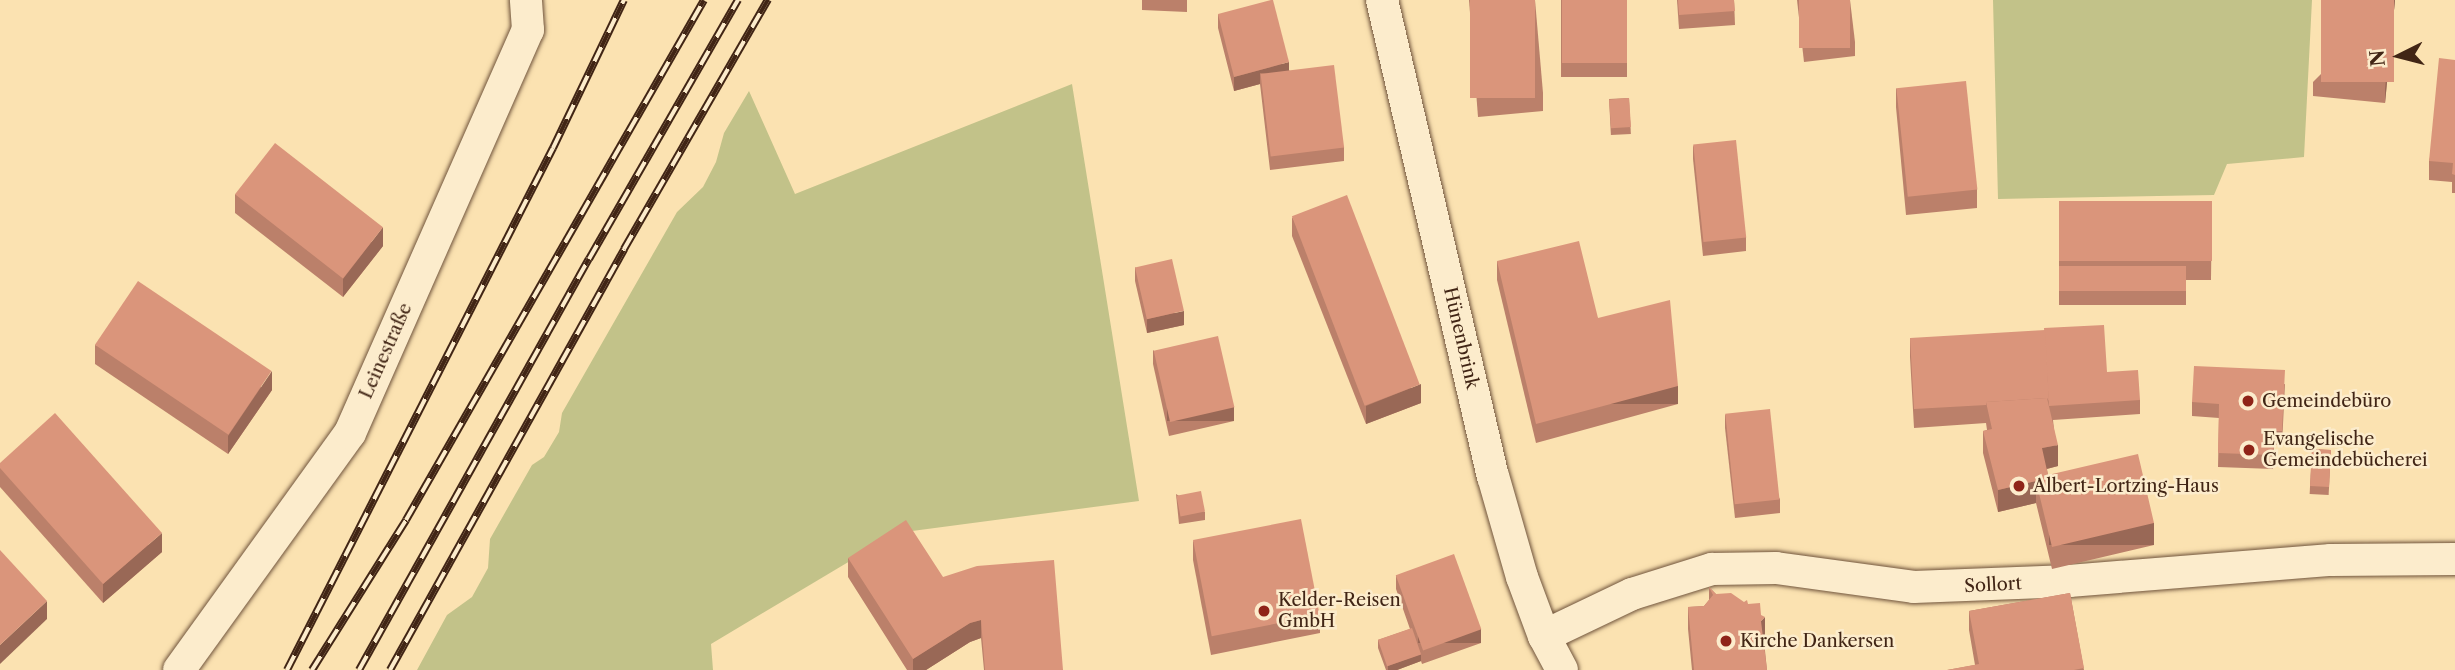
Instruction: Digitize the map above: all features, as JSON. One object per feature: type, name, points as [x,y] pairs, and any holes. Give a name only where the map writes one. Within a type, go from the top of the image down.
[{"type":"street","name":"Leinestraße","points":[[179,670],[350,433],[528,30],[526,0]]},
{"type":"street","name":"Hünenbrink","points":[[1381,1],[1493,476],[1522,577],[1544,636],[1562,670]]},
{"type":"street","name":"Sollort","points":[[1544,636],[1632,594],[1712,569],[1776,568],[1914,587],[2056,581],[2331,560],[2455,559]]},
{"type":"green space","points":[[1993,0],[2312,0],[2304,157],[2227,164],[2214,195],[1998,199]]},
{"type":"green space","points":[[1072,84],[1139,501],[897,533],[711,644],[713,670],[417,670],[447,615],[472,597],[488,568],[490,539],[532,465],[544,457],[559,432],[562,413],[677,212],[703,187],[716,162],[724,133],[749,91],[795,194]]},
{"type":"building","points":[[1273,0],[1289,62],[1234,77],[1218,14]]},
{"type":"building","points":[[1470,0],[1535,0],[1535,98],[1470,98]]},
{"type":"building","points":[[1562,0],[1627,0],[1627,63],[1562,63]]},
{"type":"building","points":[[1678,0],[1734,0],[1735,11],[1679,15]]},
{"type":"building","points":[[1799,0],[1850,0],[1850,48],[1799,48]]},
{"type":"building","points":[[2321,0],[2394,0],[2394,82],[2321,82]]},
{"type":"building","points":[[2439,58],[2455,60],[2455,175],[2452,174],[2453,163],[2429,161]]},
{"type":"building","points":[[1334,65],[1344,147],[1271,156],[1261,74]]},
{"type":"building","points":[[1966,81],[1977,189],[1908,197],[1896,88]]},
{"type":"building","points":[[1629,98],[1631,127],[1611,128],[1609,99]]},
{"type":"building","points":[[1736,140],[1746,237],[1703,242],[1693,144]]},
{"type":"building","points":[[275,143],[383,227],[343,279],[235,194]]},
{"type":"building","points":[[1347,195],[1420,385],[1365,406],[1292,216]]},
{"type":"building","points":[[2059,201],[2212,201],[2212,261],[2059,261]]},
{"type":"building","points":[[1579,241],[1598,318],[1670,300],[1678,386],[1536,424],[1497,261]]},
{"type":"building","points":[[1172,259],[1184,311],[1147,319],[1135,268]]},
{"type":"building","points":[[2059,266],[2186,266],[2186,291],[2059,291]]},
{"type":"building","points":[[138,281],[271,371],[228,435],[95,345]]},
{"type":"building","points":[[2104,325],[2107,372],[2138,370],[2140,400],[2049,406],[2044,328]]},
{"type":"building","points":[[2045,330],[2049,401],[2047,398],[1914,409],[1910,338]]},
{"type":"building","points":[[1218,336],[1234,407],[1170,422],[1154,351]]},
{"type":"building","points":[[2194,366],[2285,370],[2282,431],[2274,431],[2273,455],[2218,453],[2219,404],[2192,402]]},
{"type":"building","name":"Albert-Lortzing-Haus","points":[[2047,398],[2058,445],[2042,448],[2048,475],[2138,454],[2154,523],[2052,547],[2036,481],[1998,490],[1983,431],[1992,429],[1986,402]]},
{"type":"building","points":[[1770,409],[1780,500],[1735,504],[1725,414]]},
{"type":"building","points":[[55,413],[162,533],[103,584],[0,468],[0,463]]},
{"type":"building","points":[[2312,449],[2331,450],[2329,487],[2310,486]]},
{"type":"building","points":[[1201,491],[1205,512],[1180,516],[1176,496]]},
{"type":"building","points":[[1301,519],[1320,615],[1212,636],[1193,540]]},
{"type":"building","points":[[906,520],[943,577],[977,566],[1054,560],[1063,670],[985,670],[981,620],[970,623],[913,659],[848,558]]},
{"type":"building","points":[[0,550],[47,601],[0,645]]},
{"type":"building","points":[[1454,554],[1481,629],[1423,650],[1396,575]]},
{"type":"building","name":"Kirche Dankersen","points":[[1709,587],[1716,594],[1731,593],[1744,602],[1747,600],[1748,604],[1760,603],[1761,615],[1765,617],[1761,621],[1767,670],[1694,670],[1688,607],[1704,606],[1713,595]]},
{"type":"building","points":[[2070,593],[2084,668],[1947,670],[1979,664],[1969,611]]},
{"type":"building","points":[[1412,628],[1421,654],[1387,666],[1378,640]]},
{"type":"railway","points":[[287,670],[553,148],[624,0]]},
{"type":"railway","points":[[312,670],[406,520],[704,0]]},
{"type":"railway","points":[[359,670],[589,259],[738,0]]},
{"type":"railway","points":[[390,670],[624,249],[768,0]]},
{"type":"place","name":"Gemeindebüro","points":[[2248,401]]},
{"type":"place","name":"Evangelische Gemeindebücherei","points":[[2249,450]]},
{"type":"place","name":"Albert-Lortzing-Haus","points":[[2019,486]]},
{"type":"place","name":"Kelder-Reisen GmbH","points":[[1264,611]]},
{"type":"place","name":"Kirche Dankersen","points":[[1726,641]]}]
